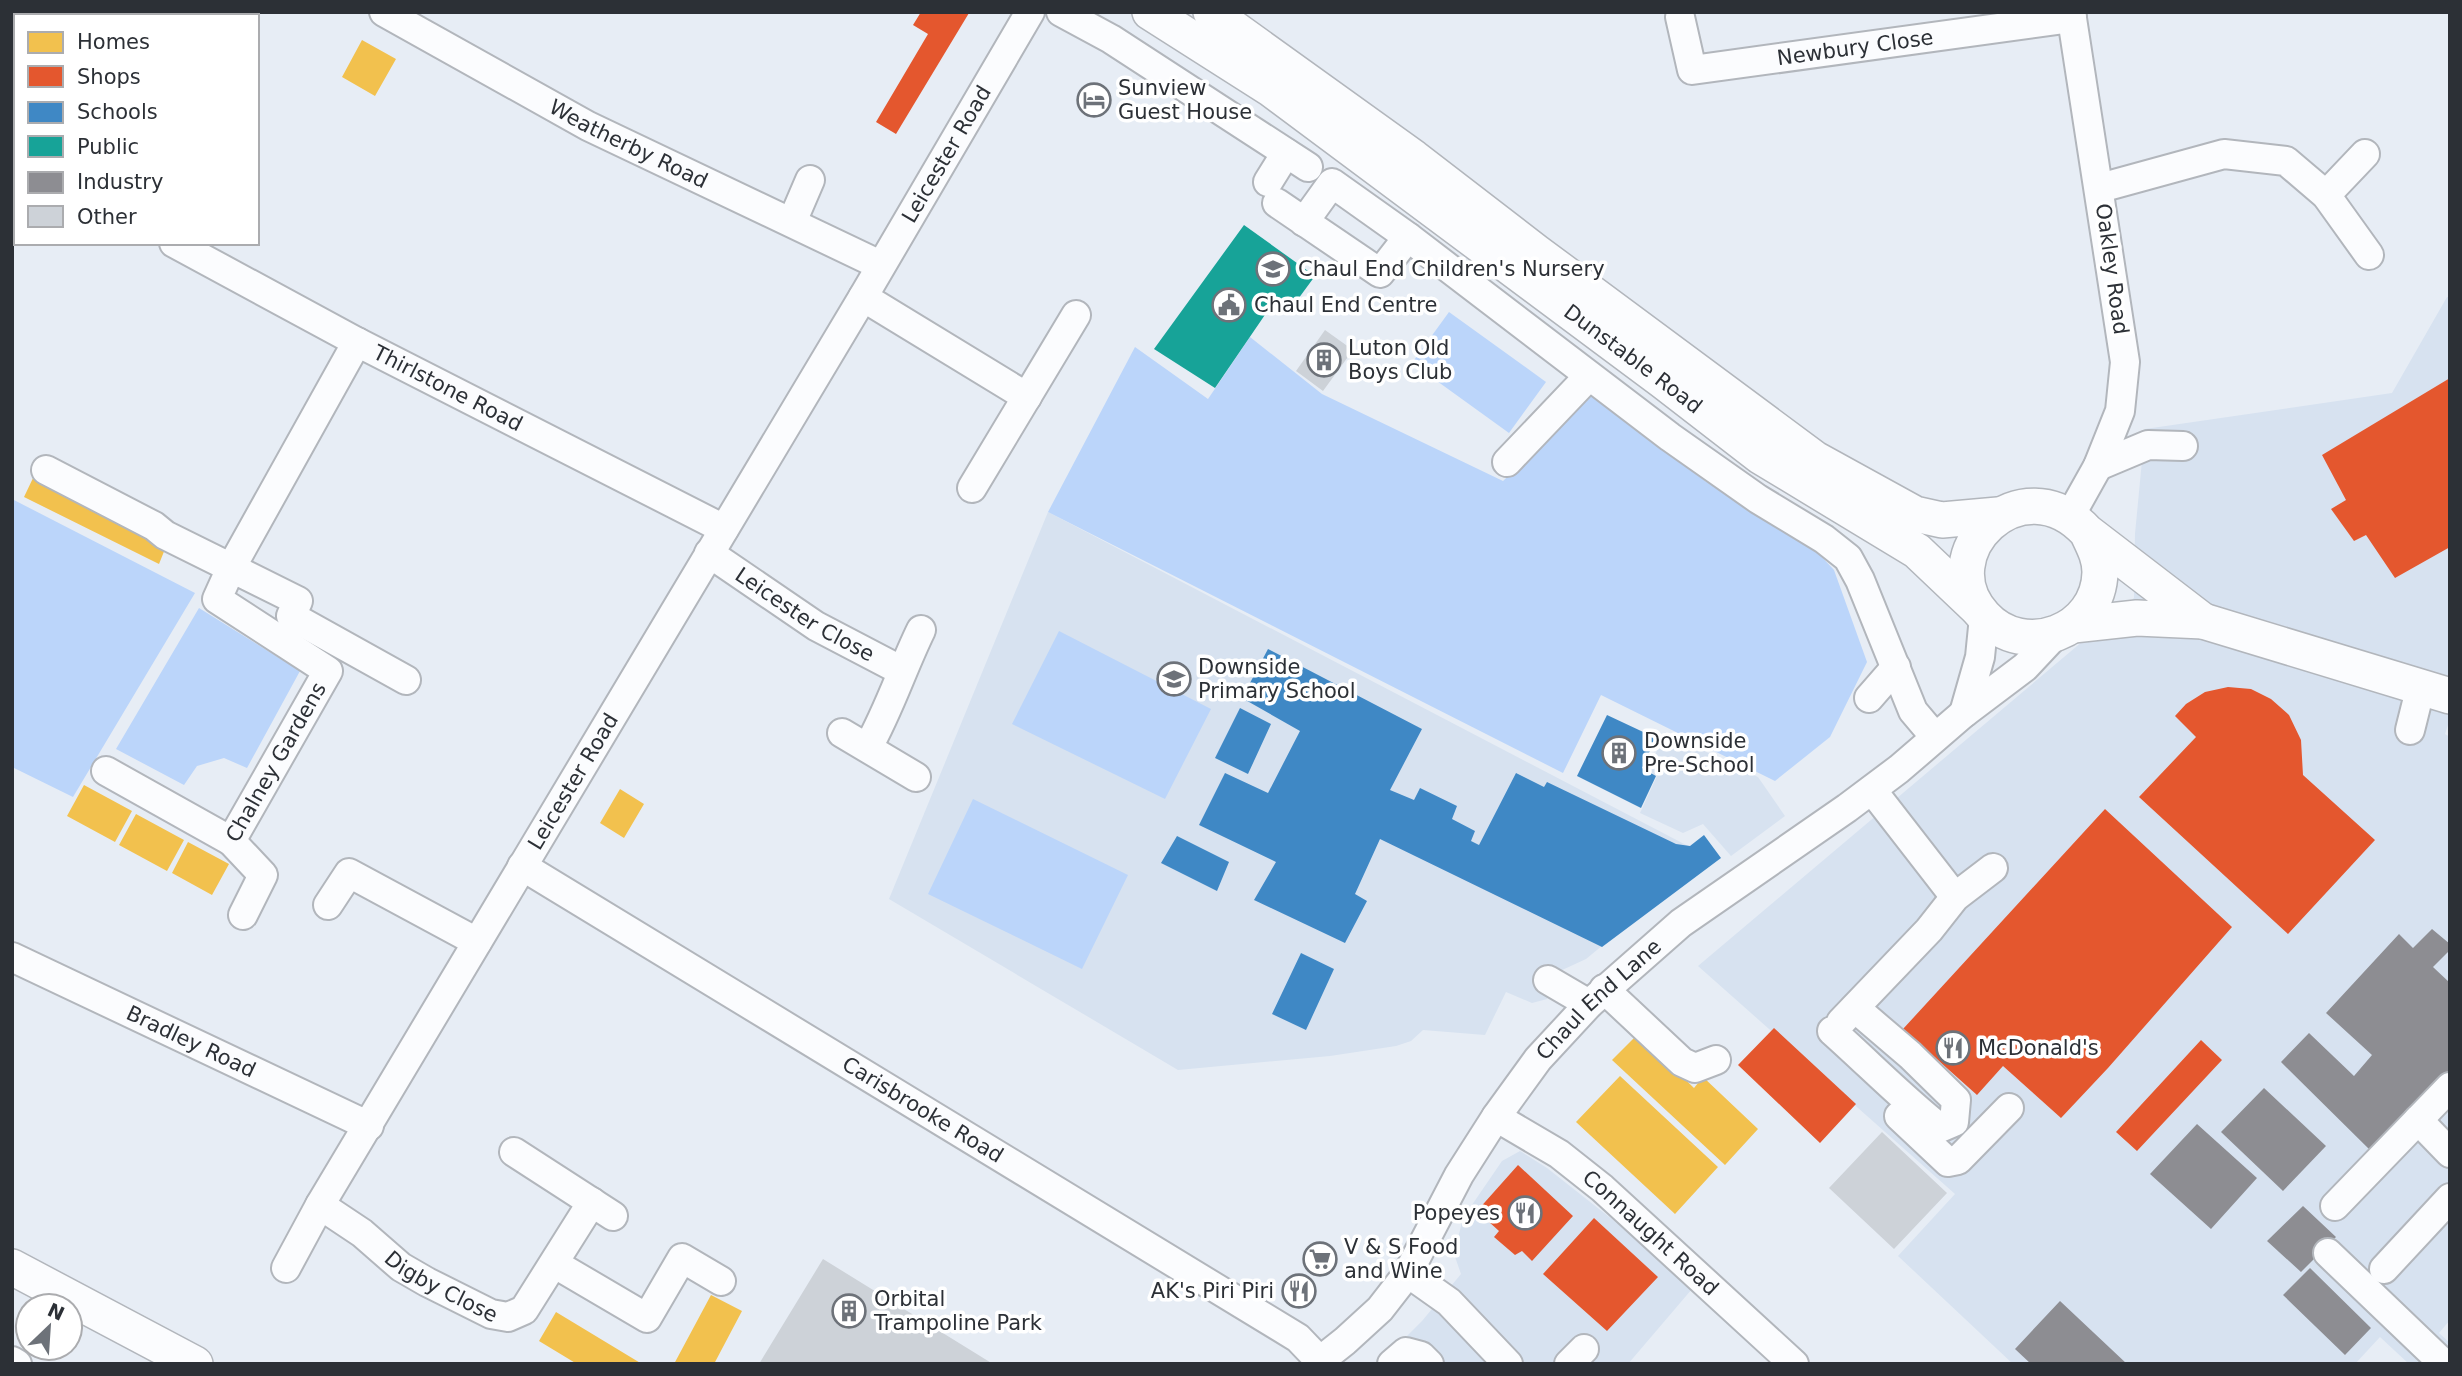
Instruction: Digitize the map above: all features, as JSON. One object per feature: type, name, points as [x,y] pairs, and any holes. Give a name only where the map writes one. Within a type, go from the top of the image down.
[{"type":"main road","name":"Dunstable Road","points":[[1150,12],[1271,89],[1760,456],[1917,551],[1981,612]]},
{"type":"main road","name":"Dunstable Road","points":[[1211,12],[1414,158],[1609,307],[1815,458],[1915,514],[1942,520],[1998,515]]},
{"type":"main road","points":[[2203,621],[2078,524],[2053,509],[2034,506],[2015,508],[1998,515],[1982,529],[1972,547],[1967,568],[1969,589],[1981,612],[1999,629],[2017,636],[2036,638],[2064,630],[2137,618],[2203,621],[2435,691]]},
{"type":"main road","points":[[2064,630],[2088,610],[2097,592],[2100,571],[2096,550],[2078,524]]},
{"type":"main road","points":[[12,1267],[195,1364]]},
{"type":"street","name":"Weatherby Road","points":[[384,12],[588,126],[880,265]]},
{"type":"street","name":"Leicester Road","points":[[286,1268],[320,1205],[863,297],[1030,12]]},
{"type":"street","points":[[1061,12],[1111,39],[1297,160],[1272,193],[1304,222],[1380,273],[1408,237]]},
{"type":"street","name":"Newbury Close","points":[[1680,17],[1692,69],[2072,15]]},
{"type":"street","name":"Oakley Road","points":[[2072,15],[2125,362],[2120,411],[2078,524]]},
{"type":"street","points":[[2100,188],[2224,154],[2286,161],[2326,195],[2369,255]]},
{"type":"street","points":[[2326,195],[2365,155]]},
{"type":"street","points":[[792,222],[810,180]]},
{"type":"street","name":"Dunstable Road","points":[[1304,222],[1332,183],[1408,237],[1670,437],[1758,499],[1824,539],[1848,558],[1860,580],[1913,711],[1935,737]]},
{"type":"street","name":"Thirlstone Road","points":[[178,245],[356,342],[724,529]]},
{"type":"street","points":[[863,297],[1027,397]]},
{"type":"street","points":[[972,488],[1076,315]]},
{"type":"street","name":"Chalney Gardens","points":[[106,771],[231,841],[328,671],[217,599],[231,568],[356,342]]},
{"type":"street","points":[[1507,462],[1589,376]]},
{"type":"street","points":[[2098,466],[2148,445],[2183,446]]},
{"type":"street","points":[[46,470],[298,601],[291,616],[406,680]]},
{"type":"street","name":"Leicester Close","points":[[709,553],[816,626],[902,671]]},
{"type":"street","points":[[1965,713],[1980,657],[1981,612]]},
{"type":"street","points":[[868,747],[884,719],[921,630]]},
{"type":"street","name":"Chaul End Lane","points":[[1318,1362],[1380,1309],[1408,1273],[1459,1175],[1496,1117],[1538,1059],[1597,996],[1681,923],[1872,790],[2025,667],[2064,630]]},
{"type":"street","points":[[1869,698],[1896,667]]},
{"type":"street","points":[[2410,730],[2435,691]]},
{"type":"street","points":[[842,733],[916,776]]},
{"type":"street","points":[[1872,790],[1955,897]]},
{"type":"street","points":[[231,841],[263,875],[243,915]]},
{"type":"street","name":"Carisbrooke Road","points":[[522,866],[1298,1338],[1318,1362]]},
{"type":"street","points":[[1832,1031],[1929,930],[1955,897],[1993,869]]},
{"type":"street","points":[[328,905],[349,873],[477,942]]},
{"type":"street","name":"Bradley Road","points":[[12,957],[369,1126]]},
{"type":"street","points":[[1548,979],[1597,996],[1682,1062],[1695,1068],[1716,1059]]},
{"type":"street","points":[[1832,1031],[1869,1063],[1892,1066],[1914,1086],[1923,1115],[1940,1128],[1954,1122],[1956,1100],[1910,1055],[1855,1008]]},
{"type":"street","points":[[1832,1031],[1841,1060],[1948,1162],[1958,1160],[2009,1108]]},
{"type":"street","points":[[2336,1206],[2450,1087]]},
{"type":"street","name":"Connaught Road","points":[[1496,1117],[1559,1154],[1602,1188],[1794,1364]]},
{"type":"street","points":[[2418,1120],[2450,1153]]},
{"type":"street","name":"Digby Close","points":[[320,1205],[362,1233],[401,1267],[491,1314],[508,1317],[524,1310],[555,1264],[603,1209],[514,1152]]},
{"type":"street","points":[[2384,1269],[2450,1198]]},
{"type":"street","points":[[2328,1253],[2444,1364]]},
{"type":"street","points":[[555,1264],[647,1318],[682,1258],[721,1281]]},
{"type":"street","points":[[1408,1273],[1449,1302],[1508,1364]]},
{"type":"street","points":[[1392,1364],[1406,1352],[1421,1356],[1429,1364]]},
{"type":"street","points":[[12,1361],[17,1364]]},
{"type":"shaded area","points":[[2447,297],[2450,298],[2450,719],[2445,734],[2450,737],[2450,1320],[2439,1333],[2450,1343],[2450,1364],[2409,1364],[2380,1337],[2355,1364],[2013,1364],[1898,1256],[1955,1194],[1698,966],[2134,598],[2135,534],[2145,429],[2392,393]]},
{"type":"shaded area","points":[[1449,312],[1546,382],[1509,433],[1412,363]]},
{"type":"shaded area","points":[[1250,337],[1322,394],[1503,481],[1593,395],[1705,481],[1820,555],[1834,570],[1867,662],[1830,737],[1775,781],[1601,695],[1563,773],[1048,512],[1135,347],[1208,399]]},
{"type":"shaded area","points":[[12,499],[195,593],[73,797],[12,767]]},
{"type":"shaded area","name":"Downside Primary School","points":[[1048,512],[1688,846],[1702,864],[1586,959],[1560,971],[1547,999],[1532,1003],[1506,992],[1485,1035],[1423,1030],[1411,1041],[1396,1046],[1330,1056],[1178,1070],[889,899]]},
{"type":"shaded area","points":[[199,608],[300,671],[247,768],[224,758],[197,766],[184,785],[116,749]]},
{"type":"shaded area","points":[[1059,631],[1211,709],[1165,799],[1012,724]]},
{"type":"shaded area","points":[[1665,732],[1758,777],[1785,816],[1731,856],[1703,824],[1683,833],[1640,813],[1657,776],[1648,771]]},
{"type":"shaded area","points":[[973,799],[1128,875],[1082,969],[928,894]]},
{"type":"shaded area","points":[[1520,1151],[1547,1168],[1613,1220],[1692,1289],[1628,1364],[1379,1364],[1422,1321],[1461,1274],[1454,1254],[1463,1218],[1502,1161]]},
{"type":"building: Homes","points":[[362,40],[396,59],[375,96],[342,77]]},
{"type":"building: Homes","points":[[34,476],[167,544],[159,564],[24,497]]},
{"type":"building: Homes","points":[[84,785],[132,811],[115,842],[67,816]]},
{"type":"building: Homes","points":[[620,789],[644,804],[624,838],[600,823]]},
{"type":"building: Homes","points":[[136,814],[184,840],[167,871],[119,845]]},
{"type":"building: Homes","points":[[188,842],[229,864],[212,895],[172,873]]},
{"type":"building: Homes","points":[[1638,1034],[1694,1088],[1703,1077],[1758,1129],[1725,1165],[1612,1060]]},
{"type":"building: Homes","points":[[1620,1076],[1718,1167],[1675,1214],[1576,1122]]},
{"type":"building: Homes","points":[[711,1295],[742,1311],[714,1364],[674,1364]]},
{"type":"building: Homes","points":[[556,1312],[642,1364],[577,1364],[539,1341]]},
{"type":"building: Shops","points":[[921,12],[969,13],[896,134],[876,122],[928,34],[913,25]]},
{"type":"building: Shops","points":[[2450,378],[2450,547],[2395,578],[2366,535],[2354,541],[2331,509],[2346,500],[2322,455]]},
{"type":"building: Shops","points":[[2228,687],[2251,689],[2271,699],[2289,715],[2301,740],[2303,775],[2375,840],[2288,934],[2139,797],[2196,737],[2175,716],[2186,704],[2205,692]]},
{"type":"building: Shops","points":[[2105,809],[2232,927],[2061,1118],[2003,1066],[1977,1095],[1903,1029]]},
{"type":"building: Shops","points":[[1774,1028],[1856,1104],[1820,1143],[1738,1065]]},
{"type":"building: Shops","points":[[2201,1040],[2222,1060],[2137,1151],[2116,1132]]},
{"type":"building: Shops","name":"Popeyes","points":[[1518,1165],[1573,1216],[1532,1261],[1522,1251],[1515,1255],[1494,1237],[1499,1231],[1477,1211]]},
{"type":"building: Shops","points":[[1594,1218],[1658,1277],[1607,1331],[1543,1274]]},
{"type":"building: Schools","name":"Downside Primary School","points":[[1268,649],[1422,729],[1390,790],[1414,800],[1420,788],[1457,806],[1452,819],[1475,831],[1471,841],[1479,845],[1516,773],[1544,787],[1547,782],[1676,844],[1690,846],[1704,835],[1721,858],[1602,947],[1380,839],[1355,894],[1367,901],[1345,943],[1254,900],[1276,862],[1199,825],[1225,773],[1268,793],[1300,731],[1242,698]]},
{"type":"building: Schools","points":[[1240,708],[1271,724],[1248,774],[1215,758]]},
{"type":"building: Schools","name":"Downside Pre-School","points":[[1607,715],[1656,738],[1642,768],[1656,776],[1641,808],[1577,776]]},
{"type":"building: Schools","points":[[1177,836],[1229,862],[1217,891],[1161,863]]},
{"type":"building: Schools","points":[[1301,953],[1334,969],[1306,1030],[1272,1014]]},
{"type":"building: Public","name":"Chaul End Centre","points":[[1244,225],[1315,276],[1290,310],[1275,300],[1215,388],[1154,349]]},
{"type":"building: Industry","points":[[2432,929],[2450,944],[2450,950],[2433,967],[2450,983],[2450,1071],[2372,1152],[2281,1062],[2309,1033],[2354,1076],[2372,1055],[2326,1013],[2399,934],[2413,948]]},
{"type":"building: Industry","points":[[2264,1088],[2326,1146],[2283,1191],[2221,1132]]},
{"type":"building: Industry","points":[[2197,1124],[2257,1178],[2211,1229],[2150,1174]]},
{"type":"building: Industry","points":[[2303,1206],[2336,1237],[2301,1272],[2267,1241]]},
{"type":"building: Industry","points":[[2310,1268],[2371,1328],[2345,1355],[2283,1295]]},
{"type":"building: Industry","points":[[2060,1301],[2127,1364],[2031,1364],[2015,1349]]},
{"type":"building: Other","name":"Luton Old Boys Club","points":[[1325,330],[1353,350],[1323,391],[1296,371]]},
{"type":"building: Other","points":[[1882,1132],[1947,1193],[1894,1249],[1829,1188]]},
{"type":"building: Other","name":"Orbital Trampoline Park","points":[[823,1259],[993,1364],[759,1364]]},
{"type":"place","name":"Sunview Guest House","points":[[1094,100]]},
{"type":"place","name":"Chaul End Children's Nursery","points":[[1273,269]]},
{"type":"place","name":"Chaul End Centre","points":[[1229,305]]},
{"type":"place","name":"Luton Old Boys Club","points":[[1324,360]]},
{"type":"place","name":"Downside Primary School","points":[[1174,679]]},
{"type":"place","name":"Downside Pre-School","points":[[1619,753]]},
{"type":"place","name":"McDonald's","points":[[1953,1048]]},
{"type":"place","name":"Popeyes","points":[[1525,1213]]},
{"type":"place","name":"V & S Food and Wine","points":[[1320,1259]]},
{"type":"place","name":"AK's Piri Piri","points":[[1299,1291]]},
{"type":"place","name":"Orbital Trampoline Park","points":[[849,1311]]}]
